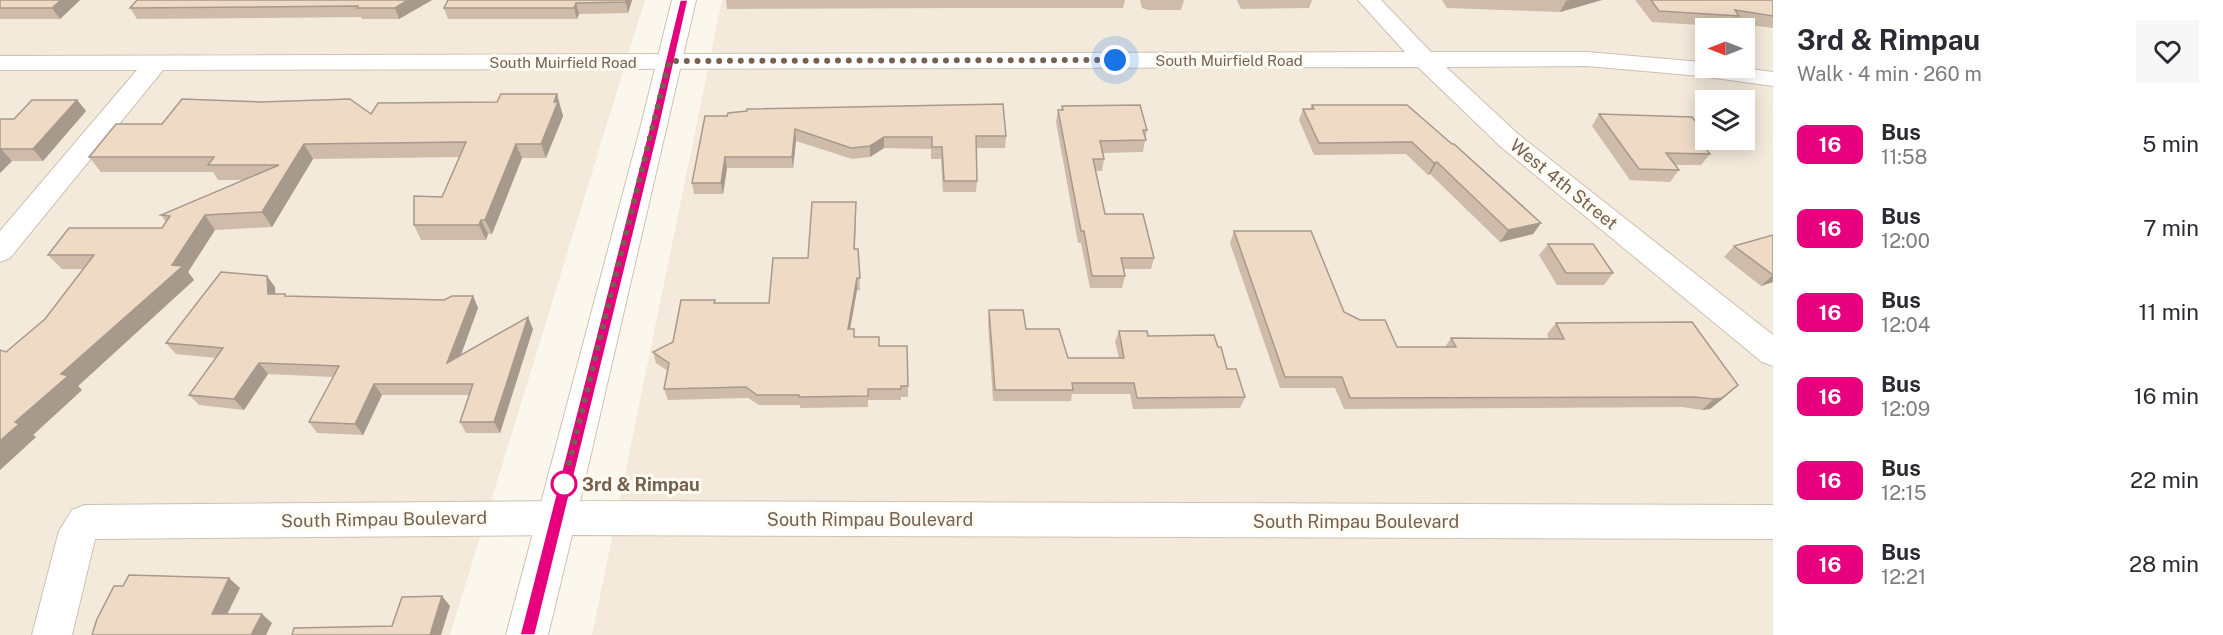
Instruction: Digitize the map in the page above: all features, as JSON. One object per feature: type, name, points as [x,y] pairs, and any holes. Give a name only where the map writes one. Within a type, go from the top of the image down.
[{"type":"street","points":[[527,635],[684,0]]},
{"type":"street","name":"West 4th Street","points":[[1370,0],[1424,59],[1509,140],[1773,353]]},
{"type":"street","name":"South Muirfield Road","points":[[0,63],[1587,59],[1701,69],[1773,79]]},
{"type":"street","points":[[0,251],[157,62]]},
{"type":"street","name":"South Rimpau Boulevard","points":[[52,635],[78,531],[85,522],[556,518],[1773,522]]},
{"type":"shaded area","points":[[0,0],[645,0],[450,635],[0,635]]},
{"type":"shaded area","points":[[722,0],[1773,0],[1773,635],[592,635]]},
{"type":"building","points":[[0,0],[61,0],[52,8],[0,8]]},
{"type":"building","points":[[137,0],[408,0],[395,8],[357,8],[358,6],[130,8]]},
{"type":"building","points":[[448,0],[626,0],[626,2],[576,3],[574,8],[444,8]]},
{"type":"building","points":[[1651,0],[1773,0],[1773,16],[1735,10],[1739,16],[1659,11]]},
{"type":"building","points":[[501,94],[557,94],[554,102],[558,102],[541,144],[516,144],[485,220],[481,220],[479,225],[414,225],[414,196],[442,197],[466,142],[304,144],[262,212],[205,215],[172,265],[183,266],[61,374],[68,376],[15,422],[19,424],[0,441],[0,350],[6,352],[45,319],[94,255],[48,255],[69,228],[162,228],[170,216],[161,215],[279,165],[208,165],[214,157],[89,157],[116,124],[162,124],[182,99],[260,102],[350,99],[371,114],[378,103],[497,102]]},
{"type":"building","points":[[32,100],[77,100],[33,149],[1,149],[0,151],[0,119],[14,119]]},
{"type":"building","points":[[1003,104],[1006,136],[976,136],[977,181],[944,181],[942,147],[932,147],[932,137],[884,137],[870,146],[851,148],[795,129],[792,157],[725,157],[721,183],[692,183],[705,116],[727,116],[728,113],[747,111],[747,109]]},
{"type":"building","points":[[1140,105],[1147,130],[1143,130],[1146,140],[1100,141],[1104,159],[1093,159],[1105,214],[1143,214],[1154,258],[1121,258],[1125,276],[1092,276],[1058,110],[1063,110],[1062,106]]},
{"type":"building","points":[[1312,105],[1407,105],[1541,223],[1508,230],[1437,162],[1434,163],[1412,142],[1319,143],[1303,109],[1314,109]]},
{"type":"building","points":[[1599,114],[1692,117],[1695,121],[1695,150],[1707,150],[1710,154],[1666,153],[1679,170],[1639,169]]},
{"type":"building","points":[[812,202],[856,202],[854,249],[858,249],[860,278],[857,278],[848,329],[854,329],[854,337],[879,337],[879,346],[907,346],[908,386],[901,386],[901,389],[868,389],[868,396],[799,397],[799,395],[757,395],[746,387],[664,389],[669,363],[653,352],[673,342],[681,300],[715,300],[714,303],[769,303],[773,258],[808,258]]},
{"type":"building","points":[[1234,231],[1311,231],[1344,312],[1360,320],[1385,320],[1397,347],[1456,347],[1451,338],[1564,339],[1556,323],[1692,322],[1738,385],[1722,398],[1714,399],[1694,397],[1350,398],[1342,377],[1285,377]]},
{"type":"building","points":[[1773,235],[1773,275],[1734,246]]},
{"type":"building","points":[[1548,244],[1593,244],[1613,273],[1566,273]]},
{"type":"building","points":[[221,272],[267,276],[268,294],[285,294],[285,296],[444,300],[452,296],[473,296],[447,363],[528,317],[494,422],[460,422],[473,384],[374,384],[355,424],[309,422],[339,366],[259,363],[234,399],[189,395],[223,348],[166,343]]},
{"type":"building","points":[[989,310],[1023,310],[1026,329],[1059,329],[1068,358],[1124,358],[1119,331],[1147,331],[1148,336],[1214,335],[1218,347],[1221,347],[1227,369],[1236,369],[1245,397],[1137,398],[1134,383],[1072,383],[1073,390],[995,390]]},
{"type":"building","points":[[129,575],[229,578],[212,614],[262,614],[251,635],[92,635],[97,619],[114,586],[123,586]]},
{"type":"building","points":[[442,596],[430,635],[292,635],[294,628],[392,626],[402,597]]},
{"type":"bus line","name":"16","points":[[527,635],[654,129],[684,0]]},
{"type":"place","name":"3rd & Rimpau","points":[[564,484]]},
{"type":"route","points":[[564,484],[564,486],[669,61],[1115,60]]}]
